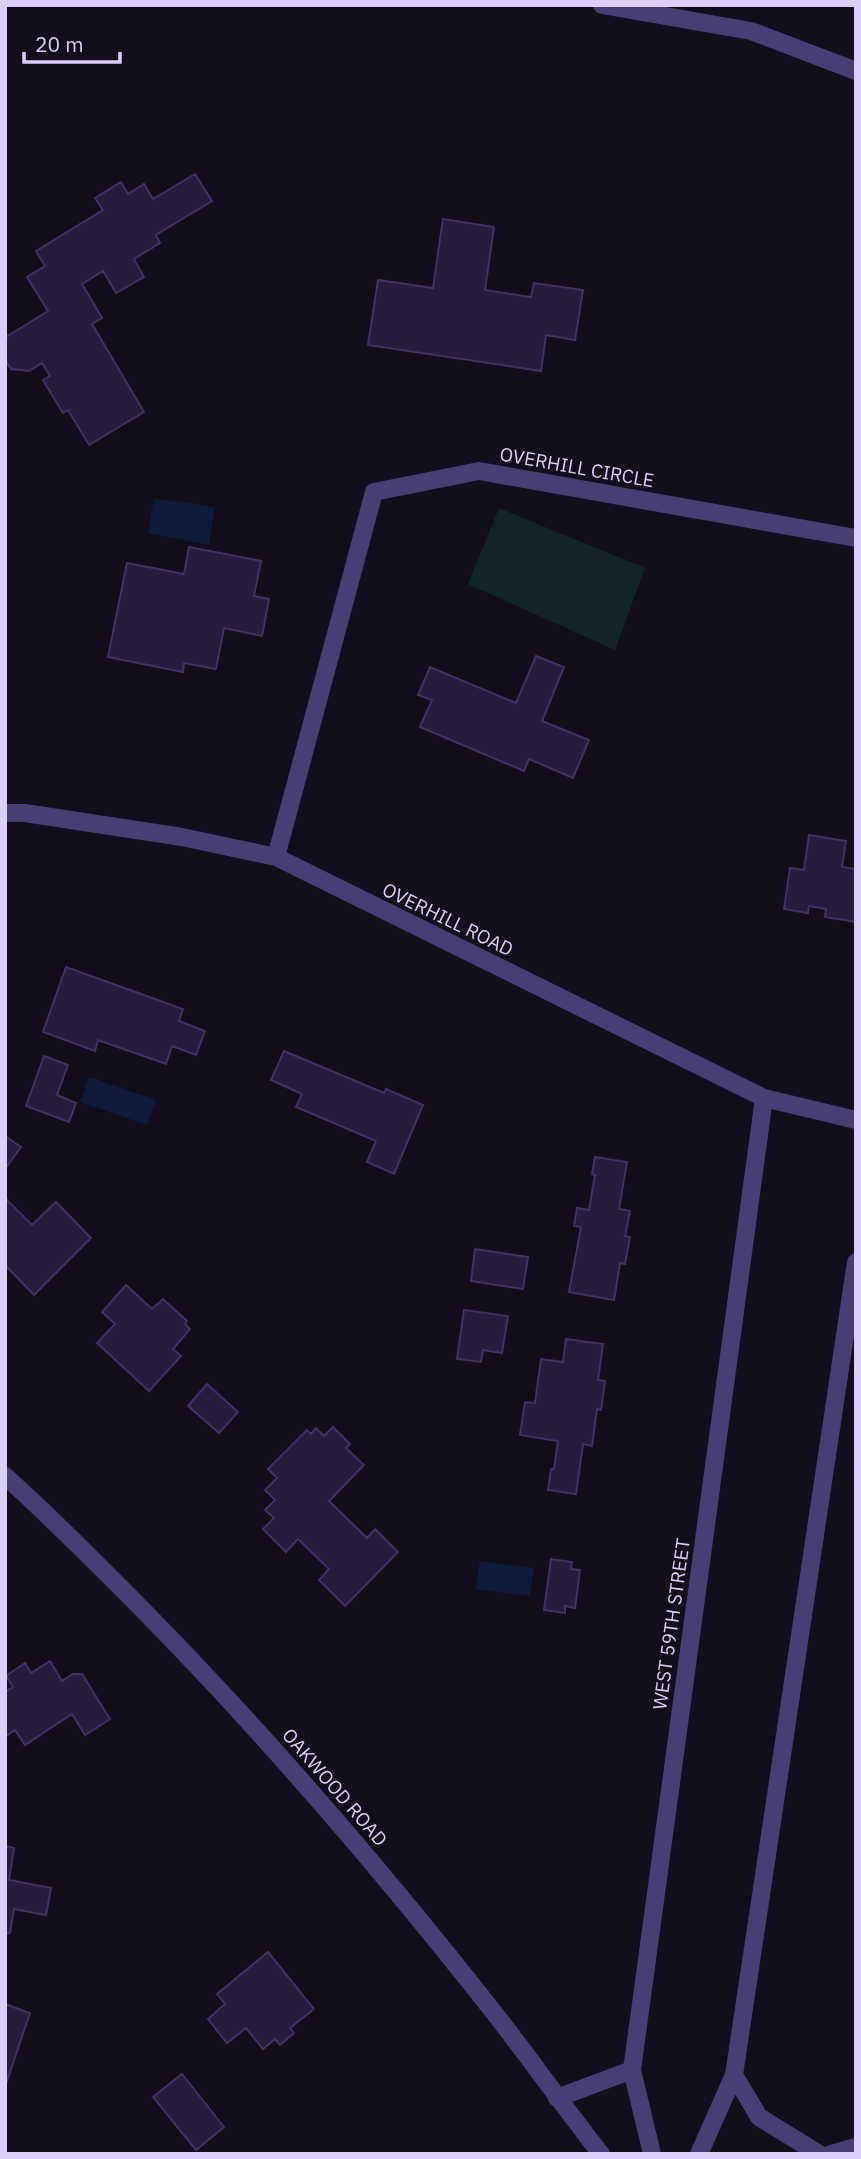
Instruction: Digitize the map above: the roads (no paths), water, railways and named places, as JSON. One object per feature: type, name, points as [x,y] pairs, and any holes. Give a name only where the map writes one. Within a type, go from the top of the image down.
[{"type":"street","points":[[602,5],[751,31],[856,71]]},
{"type":"street","name":"OVERHILL CIRCLE","points":[[275,857],[374,492],[479,471],[856,538]]},
{"type":"street","name":"OVERHILL ROAD","points":[[5,813],[25,813],[169,835],[275,857],[764,1098],[856,1121]]},
{"type":"street","name":"WEST 59TH STREET","points":[[652,2154],[632,2070],[764,1098]]},
{"type":"street","points":[[699,2154],[734,2075],[856,1262]]},
{"type":"street","name":"OAKWOOD ROAD","points":[[5,1476],[72,1538],[192,1660],[275,1750],[411,1909],[601,2154]]},
{"type":"street","points":[[557,2098],[632,2070]]},
{"type":"street","points":[[734,2075],[759,2118],[819,2154]]},
{"type":"street","points":[[831,2154],[856,2147]]},
{"type":"water","points":[[154,498],[215,507],[209,545],[148,533]]},
{"type":"water","points":[[89,1077],[156,1100],[147,1125],[80,1102]]},
{"type":"water","points":[[480,1561],[534,1568],[530,1596],[476,1589]]}]
